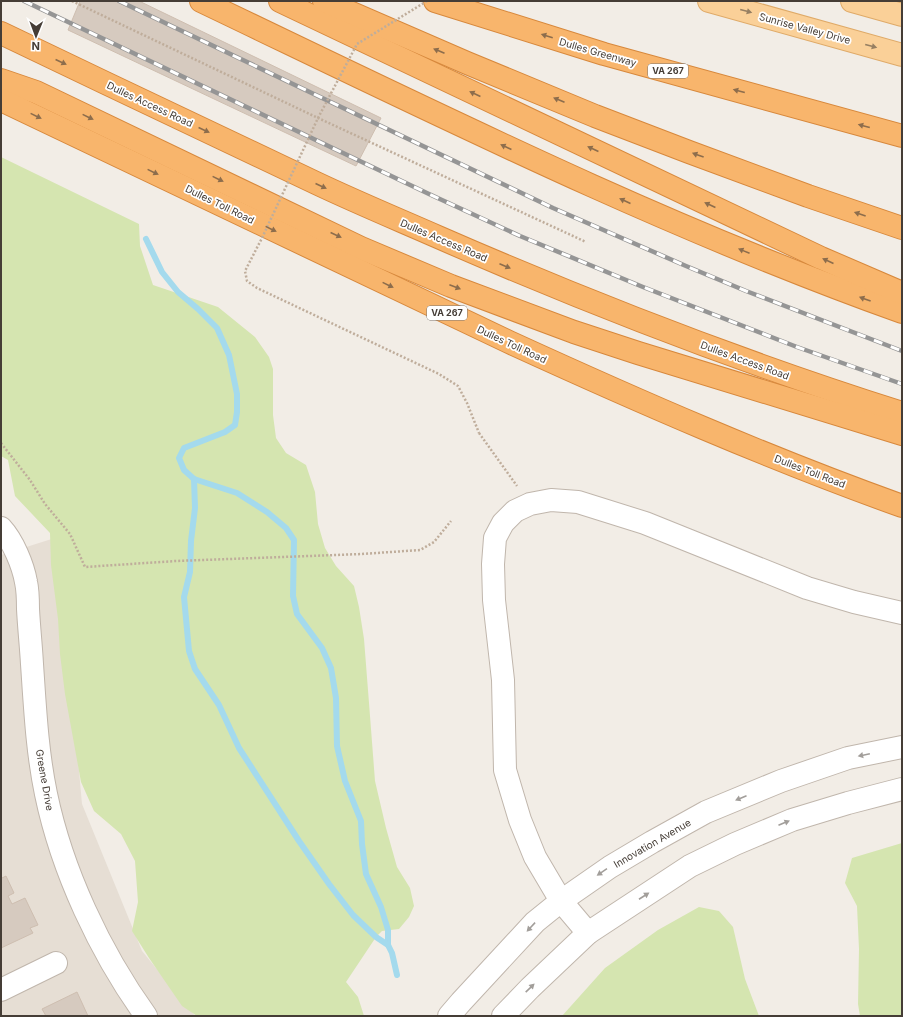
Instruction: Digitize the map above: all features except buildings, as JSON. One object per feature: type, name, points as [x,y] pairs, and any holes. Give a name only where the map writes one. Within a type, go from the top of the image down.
[{"type":"highway","points":[[201,1],[492,140],[641,208],[757,257],[859,297],[902,312]]},
{"type":"highway","points":[[280,1],[821,258],[902,293]]},
{"type":"highway","points":[[324,1],[467,63],[595,116],[763,179],[902,228]]},
{"type":"highway","name":"Dulles Greenway","points":[[435,1],[453,8],[604,54],[902,136]]},
{"type":"highway","name":"Dulles Access Road","points":[[1,33],[323,187],[531,277],[755,364],[902,413]]},
{"type":"highway","points":[[1,80],[36,92],[355,245],[451,286],[574,332],[902,434]]},
{"type":"highway","name":"Dulles Toll Road","points":[[1,100],[575,373],[725,438],[902,506]]},
{"type":"main road","name":"Sunrise Valley Drive","points":[[708,1],[902,54]]},
{"type":"main road","points":[[852,1],[902,15]]},
{"type":"street","points":[[588,933],[561,901],[535,857],[520,820],[505,770],[503,680],[494,600],[493,564],[494,538],[503,523],[514,511],[530,504],[551,500],[578,502],[645,523],[807,588],[854,602],[902,613]]},
{"type":"street","name":"Greene Drive","points":[[1,528],[5,532],[19,558],[26,582],[35,710],[41,768],[57,836],[65,861],[100,941],[119,975],[146,1016]]},
{"type":"street","name":"Innovation Avenue","points":[[449,1016],[535,922],[561,901],[610,867],[652,842],[706,812],[781,781],[848,758],[902,747]]},
{"type":"street","points":[[503,1016],[535,983],[588,933],[690,866],[735,844],[792,820],[902,789]]},
{"type":"street","points":[[1,990],[56,963]]},
{"type":"path","points":[[72,1],[318,118],[586,242]]},
{"type":"path","points":[[427,1],[357,44],[318,118],[245,271],[247,281],[257,288],[432,370],[458,386],[467,403],[478,434],[530,504]]},
{"type":"path","points":[[1,442],[30,480],[45,504],[70,534],[85,567],[176,561],[362,554],[420,550],[434,542],[451,521]]},
{"type":"shaded area","points":[[58,537],[82,804],[142,951],[195,1016],[1,1016],[1,555]]},
{"type":"green space","points":[[1,157],[139,224],[140,246],[153,285],[218,307],[255,337],[269,357],[273,369],[273,415],[276,438],[286,453],[306,465],[315,492],[318,524],[325,548],[336,566],[354,586],[364,639],[375,781],[397,867],[410,888],[414,906],[409,917],[399,929],[382,931],[376,937],[346,982],[358,997],[364,1016],[197,1016],[182,1006],[132,931],[138,902],[135,861],[121,834],[94,811],[81,782],[65,694],[60,654],[58,619],[51,565],[50,533],[15,496],[8,460],[1,456]]},
{"type":"green space","points":[[902,843],[902,1016],[860,1016],[858,1004],[859,949],[857,906],[845,883],[852,858]]},
{"type":"green space","points":[[699,907],[719,911],[733,927],[745,979],[759,1016],[562,1016],[605,968],[658,930]]},
{"type":"waterway","points":[[146,239],[162,272],[178,292],[217,328],[229,355],[237,394],[235,425],[225,432],[184,448],[179,458],[184,470],[194,479],[237,493],[267,512],[286,528],[294,540],[293,596],[297,614],[322,648],[331,668],[336,698],[337,746],[345,781],[361,821],[366,874],[381,907],[388,930],[388,945],[392,953],[397,975]]},
{"type":"waterway","points":[[194,479],[195,508],[191,541],[190,572],[184,597],[189,651],[195,669],[219,705],[239,748],[299,841],[329,884],[353,915],[376,937],[388,945]]},
{"type":"railway","points":[[24,1],[520,236],[643,287],[797,347],[902,384]]},
{"type":"railway","points":[[119,1],[553,208],[746,291],[902,351]]}]
